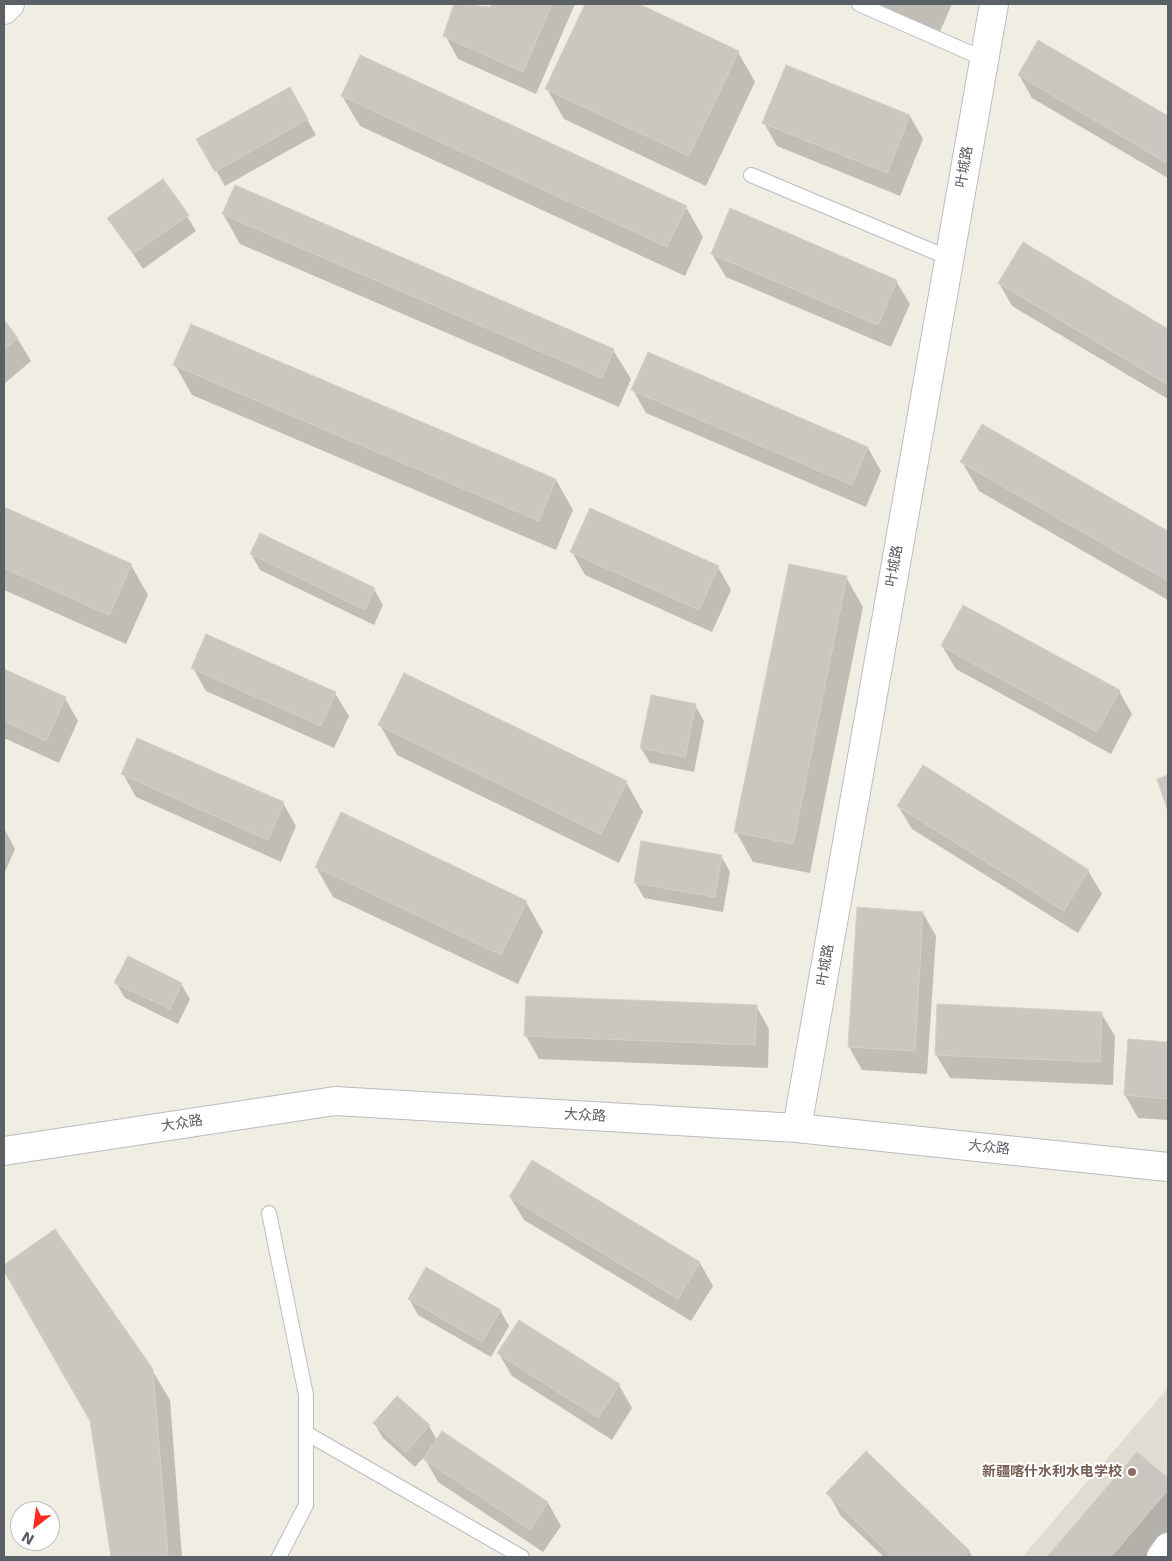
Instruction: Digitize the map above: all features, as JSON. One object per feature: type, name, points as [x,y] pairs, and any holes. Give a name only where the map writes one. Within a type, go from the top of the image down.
[{"type":"street","points":[[4,10],[10,4]]},
{"type":"street","name":"叶城路","points":[[797,1128],[994,4]]},
{"type":"street","name":"大众路","points":[[4,1151],[335,1101],[797,1128],[1168,1167]]},
{"type":"street","points":[[1161,1557],[1168,1547]]},
{"type":"lane","points":[[859,4],[984,59]]},
{"type":"lane","points":[[751,175],[949,258]]},
{"type":"lane","points":[[270,1213],[306,1395],[306,1505],[279,1557]]},
{"type":"lane","points":[[306,1433],[522,1557]]},
{"type":"shaded area","name":"新疆喀什水利水电学校","points":[[1168,1388],[1168,1557],[1022,1557]]},
{"type":"building","points":[[454,4],[490,7],[493,4],[552,4],[523,72],[443,36]]},
{"type":"building","points":[[585,4],[639,4],[739,51],[689,156],[545,89]]},
{"type":"building","points":[[1038,40],[1168,116],[1168,164],[1018,75]]},
{"type":"building","points":[[360,55],[687,206],[667,247],[341,96]]},
{"type":"building","points":[[786,65],[910,115],[887,173],[762,123]]},
{"type":"building","points":[[290,87],[308,119],[215,172],[196,139]]},
{"type":"building","points":[[163,179],[189,215],[133,254],[107,218]]},
{"type":"building","points":[[235,185],[614,349],[602,378],[222,214]]},
{"type":"building","points":[[730,208],[897,280],[878,325],[711,254]]},
{"type":"building","points":[[1023,242],[1168,329],[1168,385],[998,283]]},
{"type":"building","points":[[4,320],[18,338],[4,350]]},
{"type":"building","points":[[191,324],[556,479],[539,521],[173,365]]},
{"type":"building","points":[[648,352],[868,447],[852,485],[631,390]]},
{"type":"building","points":[[982,424],[1168,531],[1168,581],[960,462]]},
{"type":"building","points":[[4,507],[132,564],[109,615],[4,568]]},
{"type":"building","points":[[590,508],[719,566],[699,610],[570,552]]},
{"type":"building","points":[[260,533],[375,588],[365,610],[250,554]]},
{"type":"building","points":[[789,564],[847,576],[793,844],[734,832]]},
{"type":"building","points":[[963,605],[1120,690],[1097,732],[941,646]]},
{"type":"building","points":[[206,634],[336,692],[321,726],[191,668]]},
{"type":"building","points":[[4,669],[66,697],[46,741],[4,721]]},
{"type":"building","points":[[404,673],[627,781],[601,834],[378,725]]},
{"type":"building","points":[[651,695],[696,704],[685,757],[640,748]]},
{"type":"building","points":[[137,738],[284,802],[268,840],[121,774]]},
{"type":"building","points":[[923,765],[1089,870],[1064,911],[897,806]]},
{"type":"building","points":[[1168,775],[1168,812],[1157,779]]},
{"type":"building","points":[[341,812],[527,901],[501,955],[315,867]]},
{"type":"building","points":[[641,841],[722,855],[715,897],[634,883]]},
{"type":"building","points":[[857,907],[923,912],[915,1051],[848,1047]]},
{"type":"building","points":[[128,956],[182,983],[170,1009],[114,983]]},
{"type":"building","points":[[526,996],[757,1005],[755,1045],[524,1036]]},
{"type":"building","points":[[937,1004],[1102,1012],[1100,1062],[935,1055]]},
{"type":"building","points":[[1128,1039],[1168,1042],[1168,1099],[1124,1095]]},
{"type":"building","points":[[532,1160],[700,1262],[678,1299],[509,1197]]},
{"type":"building","points":[[55,1229],[153,1369],[168,1557],[111,1557],[90,1421],[4,1271],[4,1265]]},
{"type":"building","points":[[426,1267],[501,1310],[482,1342],[408,1299]]},
{"type":"building","points":[[519,1320],[620,1384],[598,1418],[497,1353]]},
{"type":"building","points":[[397,1396],[430,1425],[406,1452],[373,1423]]},
{"type":"building","points":[[442,1431],[548,1502],[530,1530],[423,1459]]},
{"type":"building","points":[[866,1451],[970,1551],[963,1557],[893,1557],[826,1493]]},
{"type":"building","points":[[1137,1452],[1168,1478],[1168,1490],[1111,1557],[1047,1557]]},
{"type":"place","name":"新疆喀什水利水电学校","points":[[1132,1472]]}]
